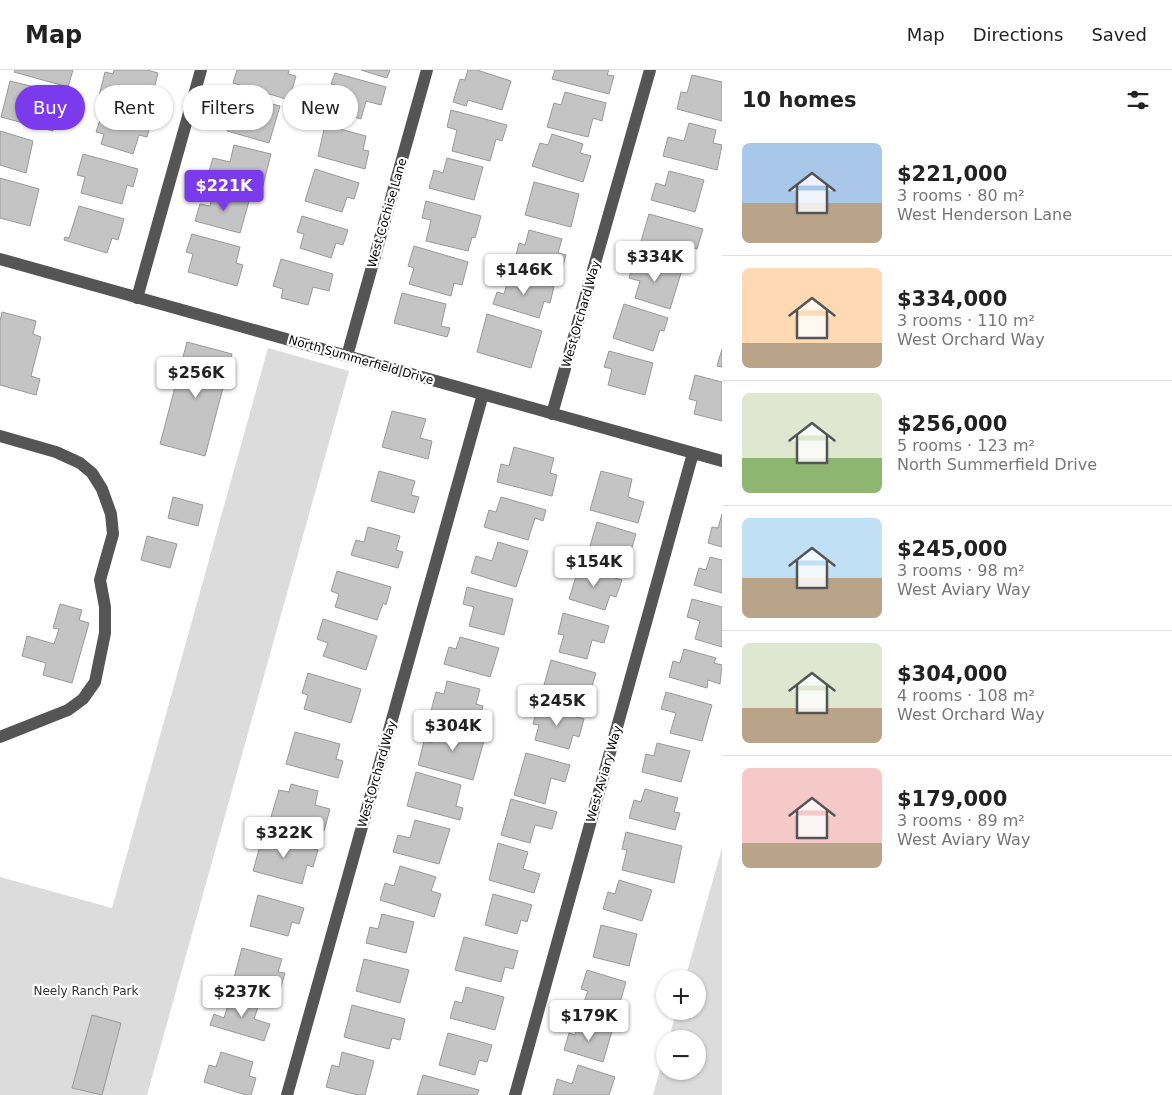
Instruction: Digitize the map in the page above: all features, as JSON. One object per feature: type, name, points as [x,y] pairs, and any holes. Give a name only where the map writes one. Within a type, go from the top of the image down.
[{"type":"street","points":[[137,298],[201,70]]},
{"type":"street","name":"West Cochise Lane","points":[[347,356],[427,70]]},
{"type":"street","name":"West Orchard Way","points":[[552,414],[650,70]]},
{"type":"street","name":"North Summerfield Drive","points":[[0,259],[722,461]]},
{"type":"street","name":"West Orchard Way","points":[[287,1095],[483,394]]},
{"type":"street","points":[[0,436],[56,452],[80,463],[92,473],[102,489],[111,514],[113,534],[100,580],[105,608],[105,634],[94,682],[83,699],[68,710],[0,737]]},
{"type":"street","name":"West Aviary Way","points":[[515,1095],[693,453]]},
{"type":"green space","name":"Neely Ranch Park","points":[[268,348],[349,371],[147,1095],[0,1095],[0,877],[112,908]]},
{"type":"green space","points":[[722,848],[722,1095],[653,1095],[657,1080],[706,1080],[706,1030],[671,1030],[674,1020],[706,1020],[706,970],[688,970]]},
{"type":"building","points":[[15,70],[73,70],[69,85],[61,85],[14,72]]},
{"type":"building","points":[[114,70],[147,70],[158,73],[155,85],[102,85],[105,72],[113,74]]},
{"type":"building","points":[[237,70],[289,70],[288,74],[296,76],[293,85],[283,85],[283,98],[273,95],[273,85],[240,85],[233,83]]},
{"type":"building","points":[[361,70],[390,70],[387,78]]},
{"type":"building","points":[[468,70],[477,70],[511,81],[502,110],[468,100],[466,106],[453,102],[460,79],[465,80]]},
{"type":"building","points":[[555,70],[609,70],[607,75],[614,76],[609,94],[552,79]]},
{"type":"building","points":[[335,73],[386,87],[381,105],[366,101],[361,119],[358,118],[358,85],[331,84]]},
{"type":"building","points":[[692,75],[722,82],[722,121],[677,109],[681,92],[687,93]]},
{"type":"building","points":[[10,81],[26,85],[15,85],[15,121],[1,117]]},
{"type":"building","points":[[565,92],[606,103],[602,121],[593,118],[588,137],[547,127],[554,103],[561,105]]},
{"type":"building","points":[[273,104],[280,106],[273,130]]},
{"type":"building","points":[[451,110],[507,125],[502,141],[496,139],[490,161],[452,151],[457,130],[447,127]]},
{"type":"building","points":[[689,123],[716,130],[713,143],[722,145],[717,170],[663,156],[668,137],[684,141]]},
{"type":"building","points":[[97,130],[149,130],[147,137],[139,135],[133,154],[101,144],[104,134],[96,132]]},
{"type":"building","points":[[227,130],[273,130],[269,143]]},
{"type":"building","points":[[324,130],[344,130],[366,136],[363,150],[369,151],[365,169],[318,156]]},
{"type":"building","points":[[0,131],[33,141],[26,173],[0,165]]},
{"type":"building","points":[[552,134],[583,144],[580,153],[591,156],[583,182],[532,166],[540,143],[548,145]]},
{"type":"building","points":[[234,145],[271,154],[262,189],[208,175],[213,158],[230,162]]},
{"type":"building","points":[[83,154],[138,169],[133,187],[127,185],[122,204],[81,193],[85,177],[77,175]]},
{"type":"building","points":[[447,158],[483,167],[474,200],[429,188],[434,170],[443,173]]},
{"type":"building","points":[[315,169],[359,183],[354,199],[347,197],[342,212],[305,201]]},
{"type":"building","points":[[669,171],[704,180],[695,212],[651,200],[656,183],[665,186]]},
{"type":"building","points":[[0,178],[39,189],[30,226],[0,218]]},
{"type":"building","points":[[534,182],[579,194],[571,227],[525,215]]},
{"type":"building","points":[[214,191],[249,201],[240,233],[195,221],[200,204],[210,206]]},
{"type":"building","points":[[426,201],[481,216],[475,238],[472,237],[468,251],[426,241],[431,220],[422,218]]},
{"type":"building","points":[[79,206],[124,219],[118,240],[112,238],[107,253],[64,240],[65,237],[69,238]]},
{"type":"building","points":[[649,214],[703,229],[697,249],[689,246],[685,260],[639,248]]},
{"type":"building","points":[[302,216],[348,230],[343,245],[336,243],[331,258],[300,248],[304,234],[297,232]]},
{"type":"building","points":[[529,230],[562,239],[558,253],[566,255],[561,272],[515,260],[519,243],[525,245]]},
{"type":"building","points":[[192,234],[240,247],[236,263],[243,265],[237,286],[188,272],[193,254],[186,252]]},
{"type":"building","points":[[414,246],[468,262],[462,285],[454,283],[451,296],[409,284],[414,268],[408,266]]},
{"type":"building","points":[[635,258],[681,273],[670,309],[635,298],[640,281],[629,278]]},
{"type":"building","points":[[281,259],[333,274],[329,291],[313,287],[308,305],[281,298],[283,289],[273,286]]},
{"type":"building","points":[[510,274],[554,287],[550,303],[544,301],[539,318],[493,304],[497,292],[504,294]]},
{"type":"building","points":[[402,293],[446,304],[441,326],[450,328],[447,337],[394,323]]},
{"type":"building","points":[[624,304],[668,318],[664,331],[660,330],[653,351],[613,338]]},
{"type":"building","points":[[2,312],[36,321],[33,334],[41,337],[31,376],[40,379],[36,395],[0,385],[0,321]]},
{"type":"building","points":[[487,314],[542,331],[531,368],[477,352]]},
{"type":"building","points":[[187,342],[232,354],[205,456],[160,444]]},
{"type":"building","points":[[722,349],[722,367],[717,366]]},
{"type":"building","points":[[609,351],[653,363],[645,395],[608,385],[612,369],[604,367]]},
{"type":"building","points":[[695,375],[722,382],[722,421],[694,414],[697,401],[689,399]]},
{"type":"building","points":[[392,411],[426,419],[420,438],[432,441],[428,459],[382,447]]},
{"type":"building","points":[[514,447],[554,458],[550,473],[557,475],[552,496],[497,482],[501,464],[509,466]]},
{"type":"building","points":[[379,471],[415,481],[411,495],[419,497],[414,513],[371,501]]},
{"type":"building","points":[[601,471],[632,479],[628,497],[644,502],[638,523],[590,510]]},
{"type":"building","points":[[173,497],[203,505],[198,526],[168,518]]},
{"type":"building","points":[[501,497],[546,510],[543,521],[535,518],[528,540],[484,527],[489,510],[496,512]]},
{"type":"building","points":[[722,514],[722,547],[708,543],[712,527],[718,528]]},
{"type":"building","points":[[597,522],[636,534],[631,551],[625,549],[621,563],[588,553]]},
{"type":"building","points":[[368,527],[400,536],[396,550],[403,552],[398,568],[351,555],[356,540],[364,542]]},
{"type":"building","points":[[147,536],[177,544],[170,568],[141,560]]},
{"type":"building","points":[[498,542],[528,551],[516,587],[471,573],[476,556],[492,561]]},
{"type":"building","points":[[710,557],[722,560],[722,593],[694,585],[699,568],[706,570]]},
{"type":"building","points":[[579,567],[622,580],[616,597],[610,595],[605,610],[569,599]]},
{"type":"building","points":[[337,571],[391,587],[386,605],[383,603],[377,620],[335,607],[339,594],[331,591]]},
{"type":"building","points":[[467,587],[513,599],[504,635],[469,626],[474,607],[463,604]]},
{"type":"building","points":[[692,599],[722,607],[722,647],[695,639],[700,621],[687,617]]},
{"type":"building","points":[[60,604],[82,610],[79,620],[89,623],[72,683],[43,675],[46,663],[22,656],[27,636],[54,644],[59,629],[53,628]]},
{"type":"building","points":[[563,613],[609,626],[604,643],[592,640],[587,659],[559,652],[564,635],[558,634]]},
{"type":"building","points":[[323,619],[377,636],[366,670],[323,656],[328,643],[317,639]]},
{"type":"building","points":[[460,637],[499,648],[490,677],[444,664],[449,647],[456,649]]},
{"type":"building","points":[[684,649],[716,658],[714,663],[722,665],[720,684],[708,680],[707,688],[669,677],[673,661],[680,663]]},
{"type":"building","points":[[551,660],[596,673],[591,690],[583,688],[579,702],[542,692]]},
{"type":"building","points":[[308,673],[361,689],[351,723],[304,709],[308,695],[302,693]]},
{"type":"building","points":[[447,681],[480,689],[476,704],[483,706],[480,718],[470,716],[469,720],[431,711],[436,692],[444,694]]},
{"type":"building","points":[[666,692],[712,705],[702,741],[670,733],[676,713],[661,709]]},
{"type":"building","points":[[538,706],[584,719],[579,737],[573,735],[569,749],[535,740],[539,725],[533,724]]},
{"type":"building","points":[[437,724],[485,737],[473,780],[418,765],[424,741],[432,743]]},
{"type":"building","points":[[295,732],[340,744],[336,759],[343,761],[338,778],[286,764]]},
{"type":"building","points":[[657,743],[690,751],[681,782],[642,772],[646,754],[654,756]]},
{"type":"building","points":[[526,753],[570,765],[565,782],[551,778],[545,804],[514,795]]},
{"type":"building","points":[[416,772],[461,785],[456,806],[463,808],[460,820],[407,806]]},
{"type":"building","points":[[291,784],[318,791],[315,805],[330,809],[324,831],[271,817],[279,790],[289,792]]},
{"type":"building","points":[[645,789],[678,798],[674,812],[680,813],[675,830],[629,818],[634,800],[641,802]]},
{"type":"building","points":[[511,799],[557,812],[552,829],[535,825],[530,843],[501,835]]},
{"type":"building","points":[[415,820],[450,829],[439,864],[393,852],[398,835],[410,838]]},
{"type":"building","points":[[626,832],[682,846],[674,883],[622,870],[627,850],[622,849]]},
{"type":"building","points":[[263,835],[318,850],[313,867],[307,865],[302,884],[253,871]]},
{"type":"building","points":[[498,843],[528,852],[523,869],[540,874],[534,893],[489,880]]},
{"type":"building","points":[[400,866],[436,877],[431,891],[441,894],[434,917],[380,900],[385,883],[394,886]]},
{"type":"building","points":[[619,880],[652,890],[642,921],[603,909],[608,892],[615,894]]},
{"type":"building","points":[[493,894],[532,905],[527,922],[521,920],[517,934],[485,925]]},
{"type":"building","points":[[258,895],[304,908],[299,924],[292,922],[288,936],[250,926]]},
{"type":"building","points":[[382,914],[414,922],[406,953],[366,943],[370,927],[378,929]]},
{"type":"building","points":[[601,925],[637,934],[629,966],[593,957]]},
{"type":"building","points":[[464,937],[518,951],[513,969],[505,967],[501,982],[455,970]]},
{"type":"building","points":[[242,948],[282,959],[278,972],[285,973],[280,990],[234,978]]},
{"type":"building","points":[[364,959],[409,970],[400,1003],[356,991]]},
{"type":"building","points":[[587,970],[626,982],[617,1012],[584,1002],[588,991],[581,989]]},
{"type":"building","points":[[466,987],[504,997],[495,1030],[450,1018],[455,1001],[462,1003]]},
{"type":"building","points":[[232,992],[260,1001],[254,1019],[270,1024],[264,1041],[210,1025],[214,1014],[224,1018]]},
{"type":"building","points":[[352,1005],[405,1019],[400,1040],[392,1038],[389,1049],[344,1037]]},
{"type":"building","points":[[92,1015],[121,1023],[102,1095],[72,1088]]},
{"type":"building","points":[[579,1021],[612,1031],[603,1062],[564,1050],[569,1033],[575,1035]]},
{"type":"building","points":[[448,1033],[492,1045],[487,1062],[479,1060],[475,1075],[439,1065]]},
{"type":"building","points":[[221,1052],[253,1062],[249,1076],[256,1078],[251,1095],[204,1082],[209,1065],[216,1067]]},
{"type":"building","points":[[342,1052],[374,1061],[365,1095],[326,1087],[332,1065],[339,1067]]},
{"type":"building","points":[[578,1065],[615,1077],[609,1095],[553,1095],[557,1079],[572,1084]]},
{"type":"building","points":[[423,1075],[479,1090],[477,1095],[417,1095]]}]
